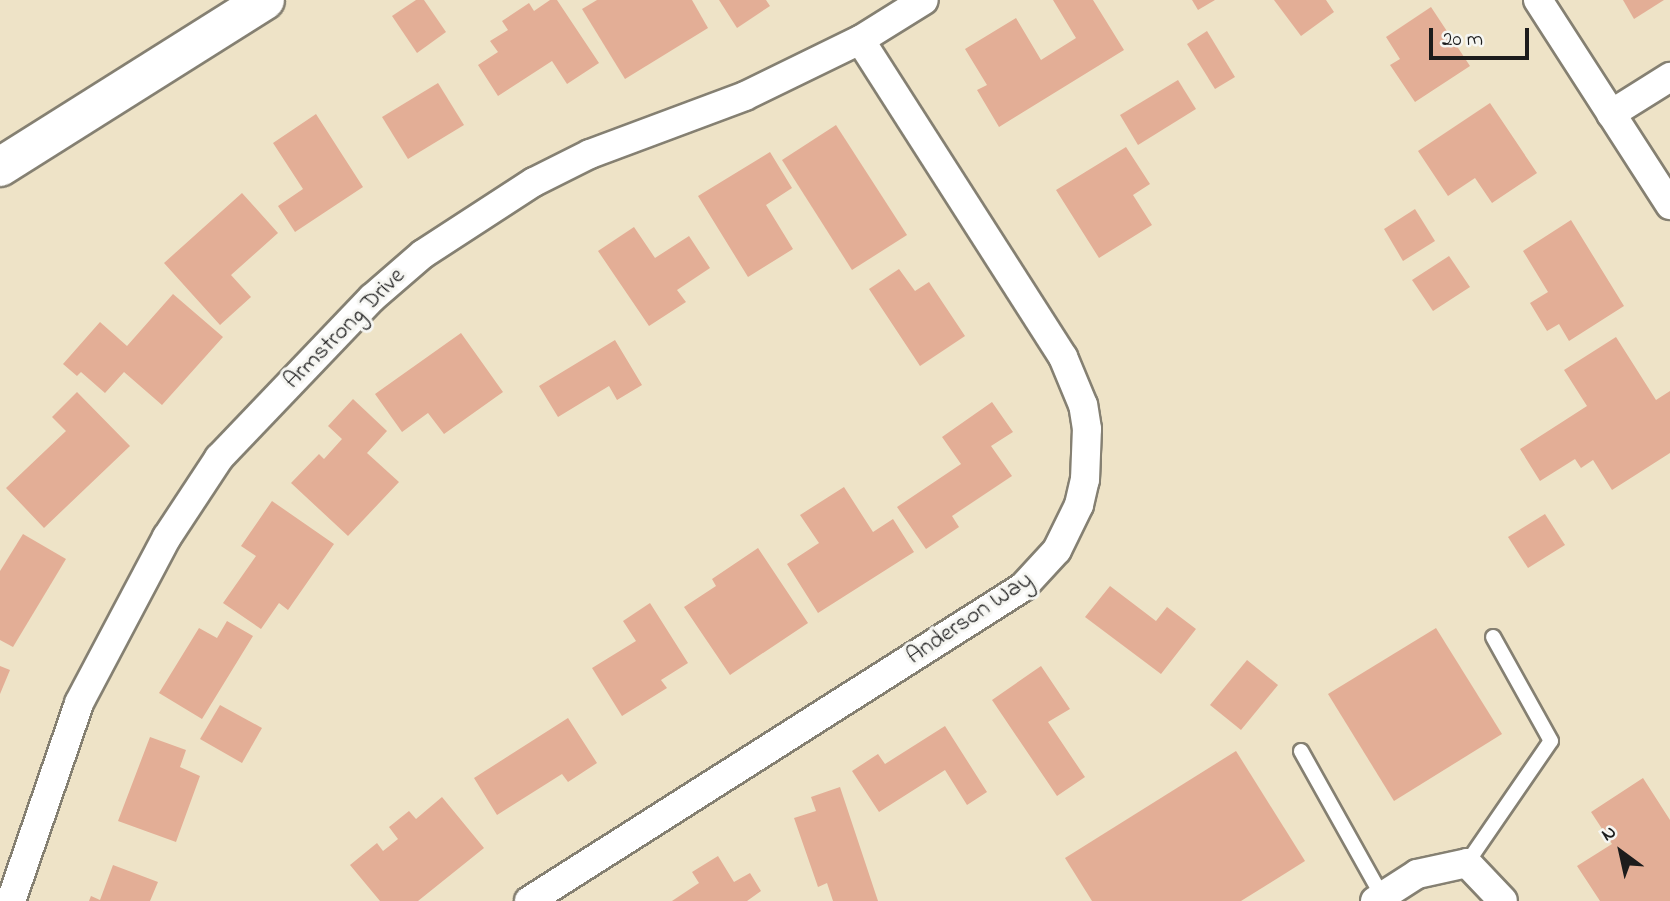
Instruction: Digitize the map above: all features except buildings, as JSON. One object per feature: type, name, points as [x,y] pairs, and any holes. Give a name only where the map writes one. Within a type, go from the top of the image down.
[{"type":"main road","points":[[0,167],[265,0]]},
{"type":"street","name":"Armstrong Drive","points":[[11,901],[79,702],[167,537],[219,458],[324,346],[423,254],[534,182],[590,154],[745,96],[860,40],[924,0]]},
{"type":"street","points":[[1538,0],[1670,205]]},
{"type":"street","name":"Anderson Way","points":[[529,901],[578,867],[1023,587],[1057,550],[1079,505],[1087,467],[1087,429],[1083,405],[1063,357],[860,40]]},
{"type":"street","points":[[1611,114],[1670,77]]},
{"type":"street","points":[[1379,899],[1418,874],[1467,863],[1503,901]]},
{"type":"lane","points":[[1467,863],[1551,741],[1493,637]]},
{"type":"lane","points":[[1301,751],[1379,899]]}]
